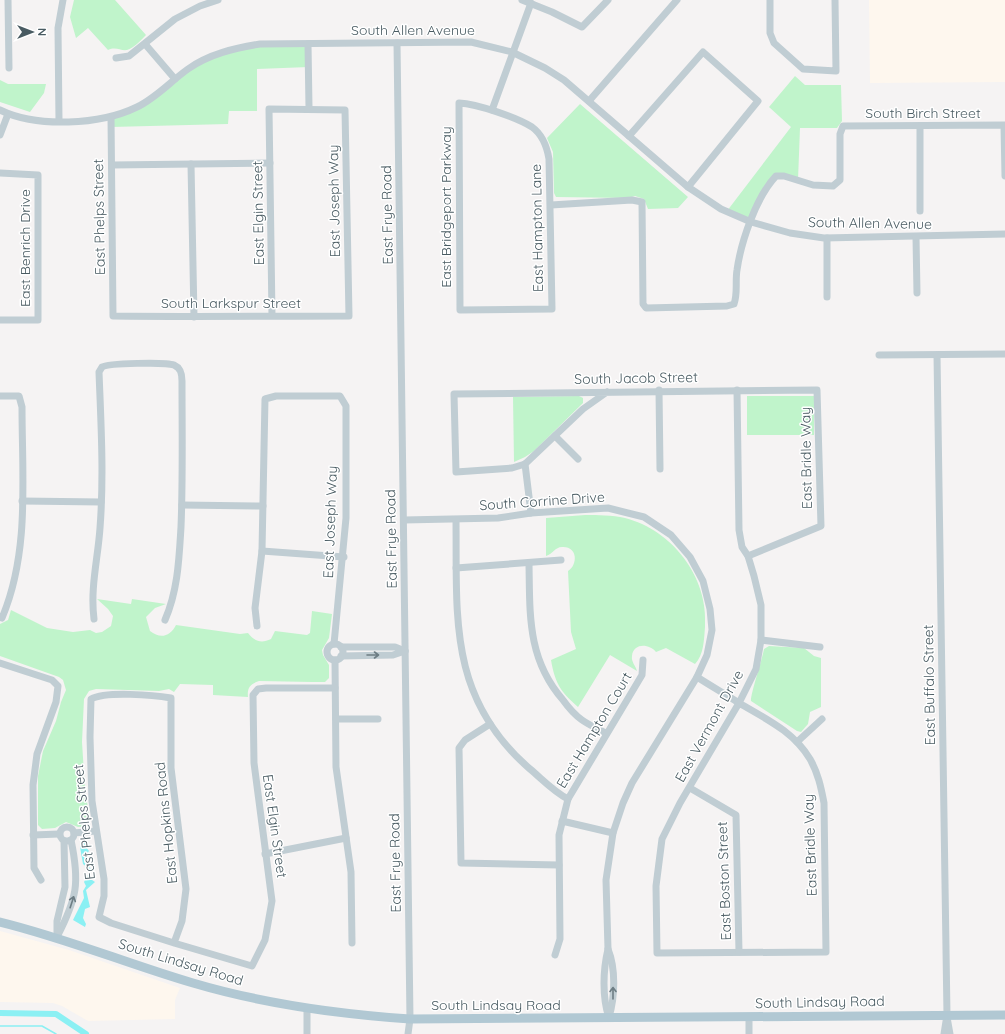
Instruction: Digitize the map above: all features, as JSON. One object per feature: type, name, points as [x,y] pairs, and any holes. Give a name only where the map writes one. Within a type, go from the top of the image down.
[{"type":"main road","name":"South Lindsay Road","points":[[0,922],[57,938],[192,983],[243,996],[307,1009],[410,1019],[1005,1015]]},
{"type":"street","points":[[8,0],[9,68]]},
{"type":"street","points":[[59,121],[58,28],[62,0]]},
{"type":"street","points":[[116,58],[129,56],[175,19],[200,6],[218,0]]},
{"type":"street","points":[[522,0],[582,27],[608,0]]},
{"type":"street","points":[[589,101],[677,0]]},
{"type":"street","points":[[770,0],[771,38],[804,69],[836,71],[835,0]]},
{"type":"street","points":[[492,110],[531,3]]},
{"type":"street","name":"South Allen Avenue","points":[[0,110],[8,114],[31,120],[93,120],[111,117],[138,107],[190,68],[214,55],[235,48],[260,44],[466,42],[487,44],[512,52],[564,80],[688,187],[721,209],[751,222],[790,233],[827,238],[1005,234]]},
{"type":"street","name":"East Frye Road","points":[[397,43],[410,1019],[408,1034]]},
{"type":"street","points":[[145,44],[175,79]]},
{"type":"street","points":[[308,44],[309,108]]},
{"type":"street","points":[[629,136],[703,52],[758,102],[688,187]]},
{"type":"street","name":"East Bridgeport Parkway","points":[[492,110],[473,104],[459,103],[460,310],[552,309]]},
{"type":"street","name":"East Elgin Street","points":[[272,316],[270,110],[309,108]]},
{"type":"street","name":"East Joseph Way","points":[[309,108],[345,110],[349,316]]},
{"type":"street","name":"East Hampton Lane","points":[[492,110],[532,128],[547,147],[551,205],[552,309]]},
{"type":"street","points":[[0,135],[8,114]]},
{"type":"street","name":"East Phelps Street","points":[[111,117],[113,316]]},
{"type":"street","name":"South Birch Street","points":[[751,222],[767,185],[776,176],[784,176],[813,185],[833,186],[840,180],[840,134],[843,126],[1004,125],[1005,176]]},
{"type":"street","points":[[920,126],[920,211]]},
{"type":"street","points":[[112,164],[270,163]]},
{"type":"street","points":[[191,164],[194,317]]},
{"type":"street","name":"East Benrich Drive","points":[[0,173],[38,175],[38,320],[0,320]]},
{"type":"street","points":[[551,205],[632,200],[642,202],[642,304],[646,308],[727,306],[734,304],[736,298],[736,273],[740,252],[751,222]]},
{"type":"street","points":[[916,237],[917,294]]},
{"type":"street","points":[[827,238],[827,297]]},
{"type":"street","name":"South Larkspur Street","points":[[113,316],[349,316]]},
{"type":"street","points":[[879,355],[1005,354]]},
{"type":"street","name":"East Buffalo Street","points":[[937,355],[946,1015],[944,1034]]},
{"type":"street","points":[[94,619],[92,594],[100,528],[101,502],[99,372],[102,367],[111,364],[168,364],[178,368],[181,373],[182,381],[182,505],[179,553],[173,601],[165,620]]},
{"type":"street","points":[[659,390],[660,469]]},
{"type":"street","name":"South Jacob Street","points":[[525,464],[512,468],[456,472],[454,394],[659,390],[817,390]]},
{"type":"street","name":"East Vermont Drive","points":[[736,390],[739,530],[742,547],[748,556],[761,605],[761,640],[756,669],[739,703],[690,788],[680,802],[662,839],[656,886],[657,953],[739,952]]},
{"type":"street","name":"East Bridle Way","points":[[748,556],[821,526],[817,390]]},
{"type":"street","points":[[531,513],[525,464],[583,409],[607,392]]},
{"type":"street","points":[[0,396],[19,396],[22,407],[22,501],[18,561],[10,594],[1,617]]},
{"type":"street","name":"East Joseph Way","points":[[263,506],[265,398],[276,396],[340,396],[344,400],[346,406],[346,518],[338,646],[342,652],[338,658],[335,688],[336,767],[351,872],[352,943]]},
{"type":"street","points":[[555,436],[578,459]]},
{"type":"street","points":[[22,501],[101,502]]},
{"type":"street","points":[[182,505],[263,506],[262,552],[255,608],[257,626]]},
{"type":"street","name":"South Corrine Drive","points":[[404,520],[498,518],[531,513],[608,508],[644,517],[671,535],[690,557],[703,581],[710,609],[712,630],[707,655],[697,677],[632,783],[623,802],[613,833],[606,880],[608,949],[612,960],[613,1006],[609,1018]]},
{"type":"street","points":[[456,520],[456,568],[460,645],[466,673],[478,704],[490,724],[516,757],[568,799]]},
{"type":"street","points":[[262,552],[344,558]]},
{"type":"street","points":[[456,568],[529,564],[561,560]]},
{"type":"street","points":[[529,564],[530,620],[533,644],[541,667],[553,689],[566,703],[582,719],[606,733]]},
{"type":"street","points":[[761,640],[820,647]]},
{"type":"street","points":[[338,646],[394,647],[405,651]]},
{"type":"street","name":"East Joseph Way","points":[[338,646],[329,647],[327,653],[331,658],[338,658]]},
{"type":"street","points":[[338,658],[393,655],[405,651]]},
{"type":"street","name":"East Hampton Court","points":[[555,954],[560,940],[559,836],[568,799],[642,674],[643,660]]},
{"type":"street","points":[[0,663],[52,680],[58,686],[56,702],[39,749],[34,768],[34,868],[42,880]]},
{"type":"street","name":"East Bridle Way","points":[[697,677],[780,726],[797,742],[810,759],[819,779],[824,802],[826,952],[739,952]]},
{"type":"street","name":"East Elgin Street","points":[[174,943],[252,966],[265,940],[270,919],[271,885],[254,763],[253,695],[258,689],[335,688]]},
{"type":"street","name":"East Phelps Street","points":[[171,698],[158,696],[103,695],[91,699],[91,773],[96,831],[104,879],[104,896],[99,917],[111,923],[174,943]]},
{"type":"street","name":"East Hopkins Road","points":[[171,698],[171,768],[186,889],[182,921],[174,943]]},
{"type":"street","points":[[336,719],[378,719]]},
{"type":"street","points":[[797,742],[822,719]]},
{"type":"street","points":[[490,724],[465,740],[460,748],[461,864],[559,864]]},
{"type":"street","name":"East Boston Street","points":[[690,788],[736,815],[739,952]]},
{"type":"street","points":[[562,820],[613,833]]},
{"type":"street","points":[[33,835],[67,837],[96,831]]},
{"type":"street","points":[[57,938],[71,904],[77,882],[77,868],[67,837]]},
{"type":"street","points":[[57,938],[57,921],[65,887],[67,837]]},
{"type":"street","points":[[266,854],[346,838]]},
{"type":"street","points":[[307,1009],[307,1034]]},
{"type":"street","name":"East Buffalo Street","points":[[946,1015],[950,1034]]},
{"type":"street","points":[[749,1017],[749,1034]]},
{"type":"shaded area","points":[[869,0],[1005,0],[1005,82],[870,83]]},
{"type":"shaded area","points":[[0,931],[69,950],[180,988],[175,1000],[175,1019],[88,1021],[62,1006],[53,1003],[0,1002]]},
{"type":"green space","points":[[74,0],[115,0],[146,35],[132,48],[127,50],[113,48],[108,50],[88,28],[76,38],[70,17]]},
{"type":"green space","points":[[308,44],[309,67],[257,69],[257,111],[229,111],[228,124],[111,127],[111,117],[138,107],[189,68],[235,48]]},
{"type":"green space","points":[[795,76],[805,85],[841,85],[842,121],[837,128],[800,128],[798,180],[776,176],[751,222],[727,211],[791,127],[769,107]]},
{"type":"green space","points":[[0,80],[8,84],[46,84],[44,93],[30,112],[0,102]]},
{"type":"green space","points":[[580,104],[688,197],[678,208],[648,209],[644,199],[635,196],[628,198],[556,197],[554,193],[553,152],[547,138]]},
{"type":"green space","points":[[579,396],[583,398],[583,403],[534,451],[514,462],[513,397]]},
{"type":"green space","points":[[747,396],[814,396],[814,435],[747,435]]},
{"type":"green space","points":[[585,515],[625,518],[642,524],[658,533],[672,545],[684,558],[694,574],[701,591],[705,608],[705,627],[702,652],[695,664],[666,648],[656,652],[649,647],[642,646],[635,649],[632,656],[632,660],[637,671],[610,655],[578,707],[559,686],[554,675],[551,660],[576,649],[571,632],[568,571],[574,565],[575,556],[571,549],[562,547],[546,556],[546,518]]},
{"type":"green space","points":[[97,599],[131,604],[132,599],[166,604],[155,608],[146,617],[150,631],[161,636],[171,632],[176,625],[240,634],[248,633],[255,640],[264,641],[271,639],[275,631],[307,635],[310,633],[312,611],[332,614],[329,638],[322,650],[323,655],[329,665],[329,678],[325,682],[259,681],[250,687],[248,697],[213,695],[213,685],[180,684],[174,692],[169,689],[159,691],[96,689],[89,691],[84,699],[82,742],[85,789],[90,822],[87,826],[78,827],[66,822],[55,828],[42,829],[38,825],[38,776],[43,751],[56,721],[66,690],[63,680],[59,677],[0,656],[0,624],[8,620],[11,610],[47,628],[73,632],[90,630],[96,633],[102,632],[111,626],[113,616]]},
{"type":"green space","points":[[769,646],[804,648],[814,656],[821,658],[821,707],[810,712],[808,724],[801,732],[797,731],[751,701],[752,692],[764,649]]},
{"type":"water","points":[[83,841],[87,841],[86,847],[89,851],[85,856],[84,862],[91,869],[89,878],[95,882],[86,890],[90,907],[85,909],[83,918],[86,924],[85,927],[73,920],[84,898],[83,891],[86,886],[84,882],[89,873],[88,868],[83,864],[80,847]]},
{"type":"waterway","points":[[0,1013],[56,1014],[86,1034]]},
{"type":"waterway","points":[[0,1026],[42,1026],[56,1034]]}]
